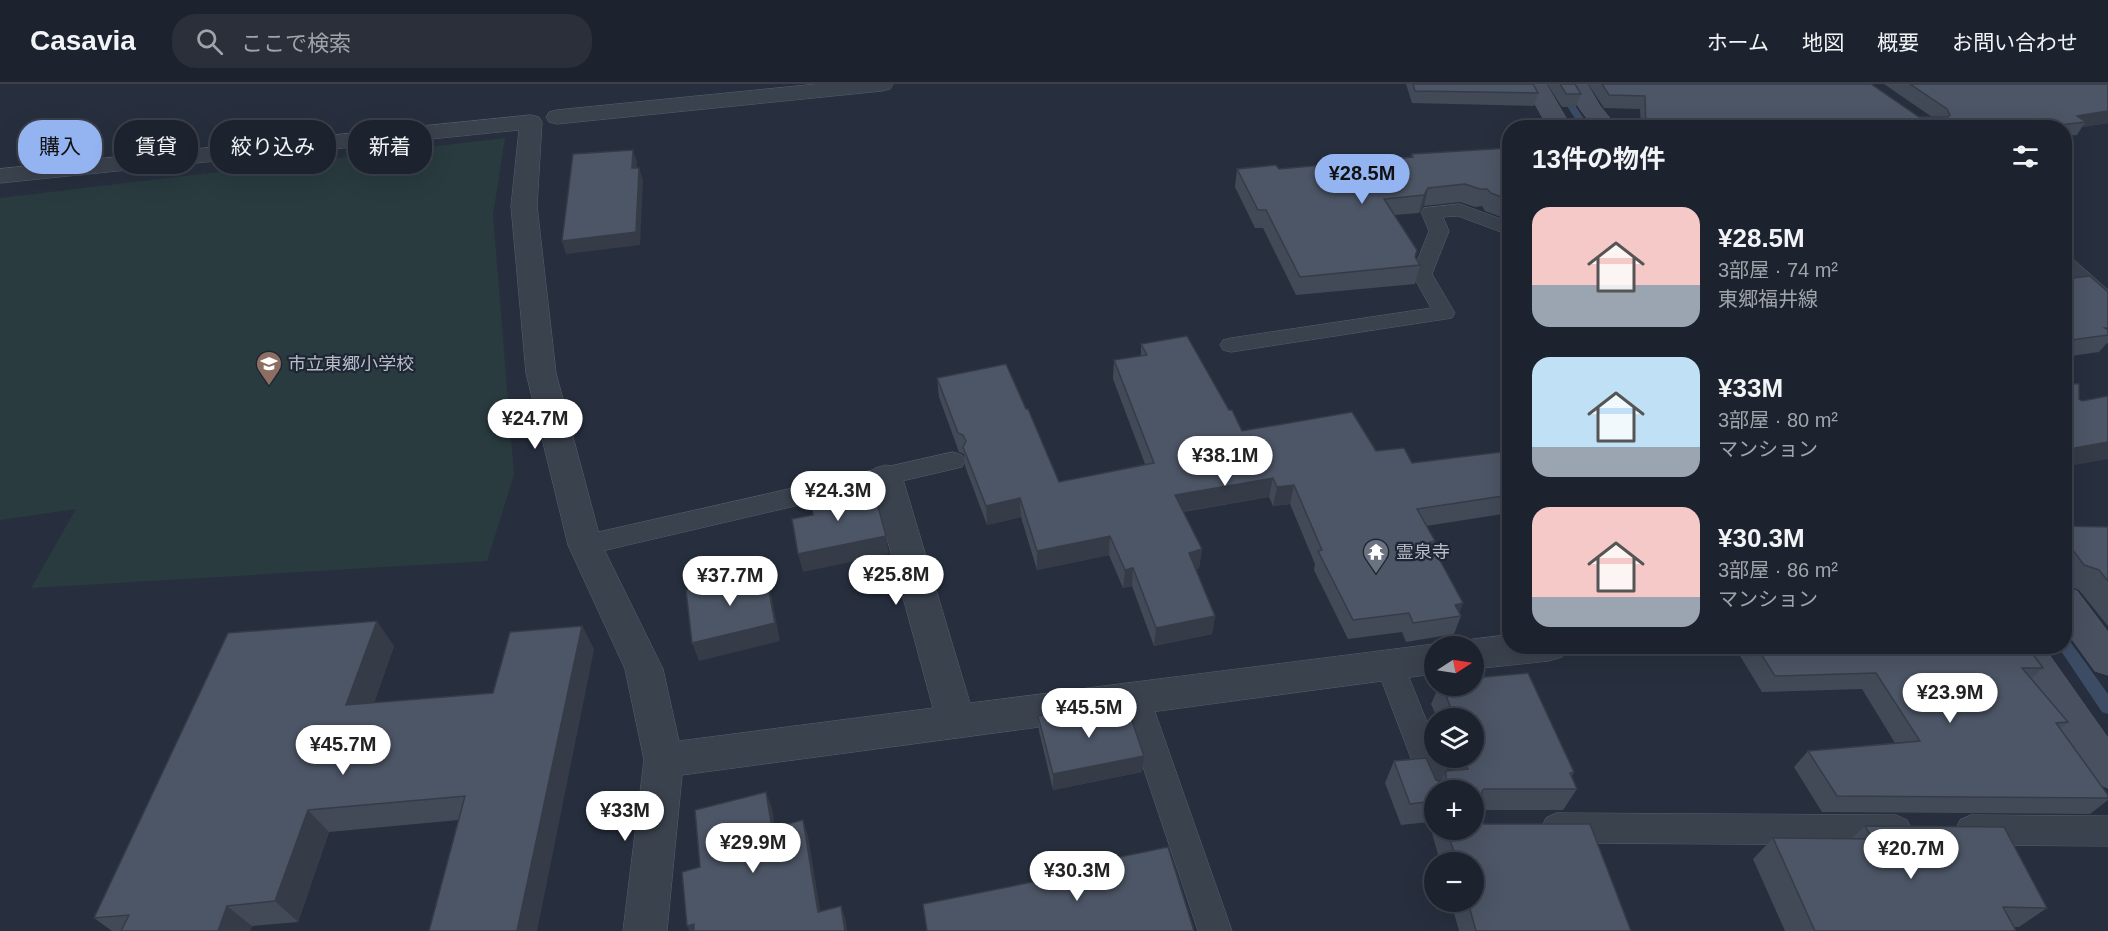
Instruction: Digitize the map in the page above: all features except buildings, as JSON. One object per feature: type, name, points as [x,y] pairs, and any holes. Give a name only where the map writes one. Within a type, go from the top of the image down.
[{"type":"main road","points":[[1535,84],[1556,120]]},
{"type":"main road","points":[[1576,84],[1600,120]]},
{"type":"main road","points":[[2072,612],[2108,660]]},
{"type":"main road","points":[[2028,654],[2108,770]]},
{"type":"street","points":[[557,117],[882,84]]},
{"type":"street","points":[[0,176],[531,122],[524,206],[541,373],[585,545],[644,669],[664,760],[645,931]]},
{"type":"street","points":[[2072,272],[2108,305]]},
{"type":"street","points":[[886,476],[956,722]]},
{"type":"street","points":[[1484,653],[1502,651]]},
{"type":"street","points":[[664,760],[1424,659]]},
{"type":"lane","points":[[1231,345],[1444,313],[1422,274],[1439,231],[1431,212],[1460,210],[1502,226]]},
{"type":"lane","points":[[585,545],[953,461]]},
{"type":"lane","points":[[1389,663],[1434,780]]},
{"type":"lane","points":[[1135,698],[1215,931]]},
{"type":"lane","points":[[1533,827],[2108,831]]},
{"type":"shaded area","points":[[505,138],[493,215],[514,475],[487,561],[31,588],[76,509],[0,520],[0,198],[210,173],[336,174],[336,158],[348,157],[348,174],[432,174],[432,147]]},
{"type":"waterway","points":[[1557,84],[1581,120]]},
{"type":"waterway","points":[[2071,654],[2108,707]]},
{"type":"place","name":"市立東郷小学校","points":[[269,387]]},
{"type":"place","name":"霊泉寺","points":[[1376,575]]}]
